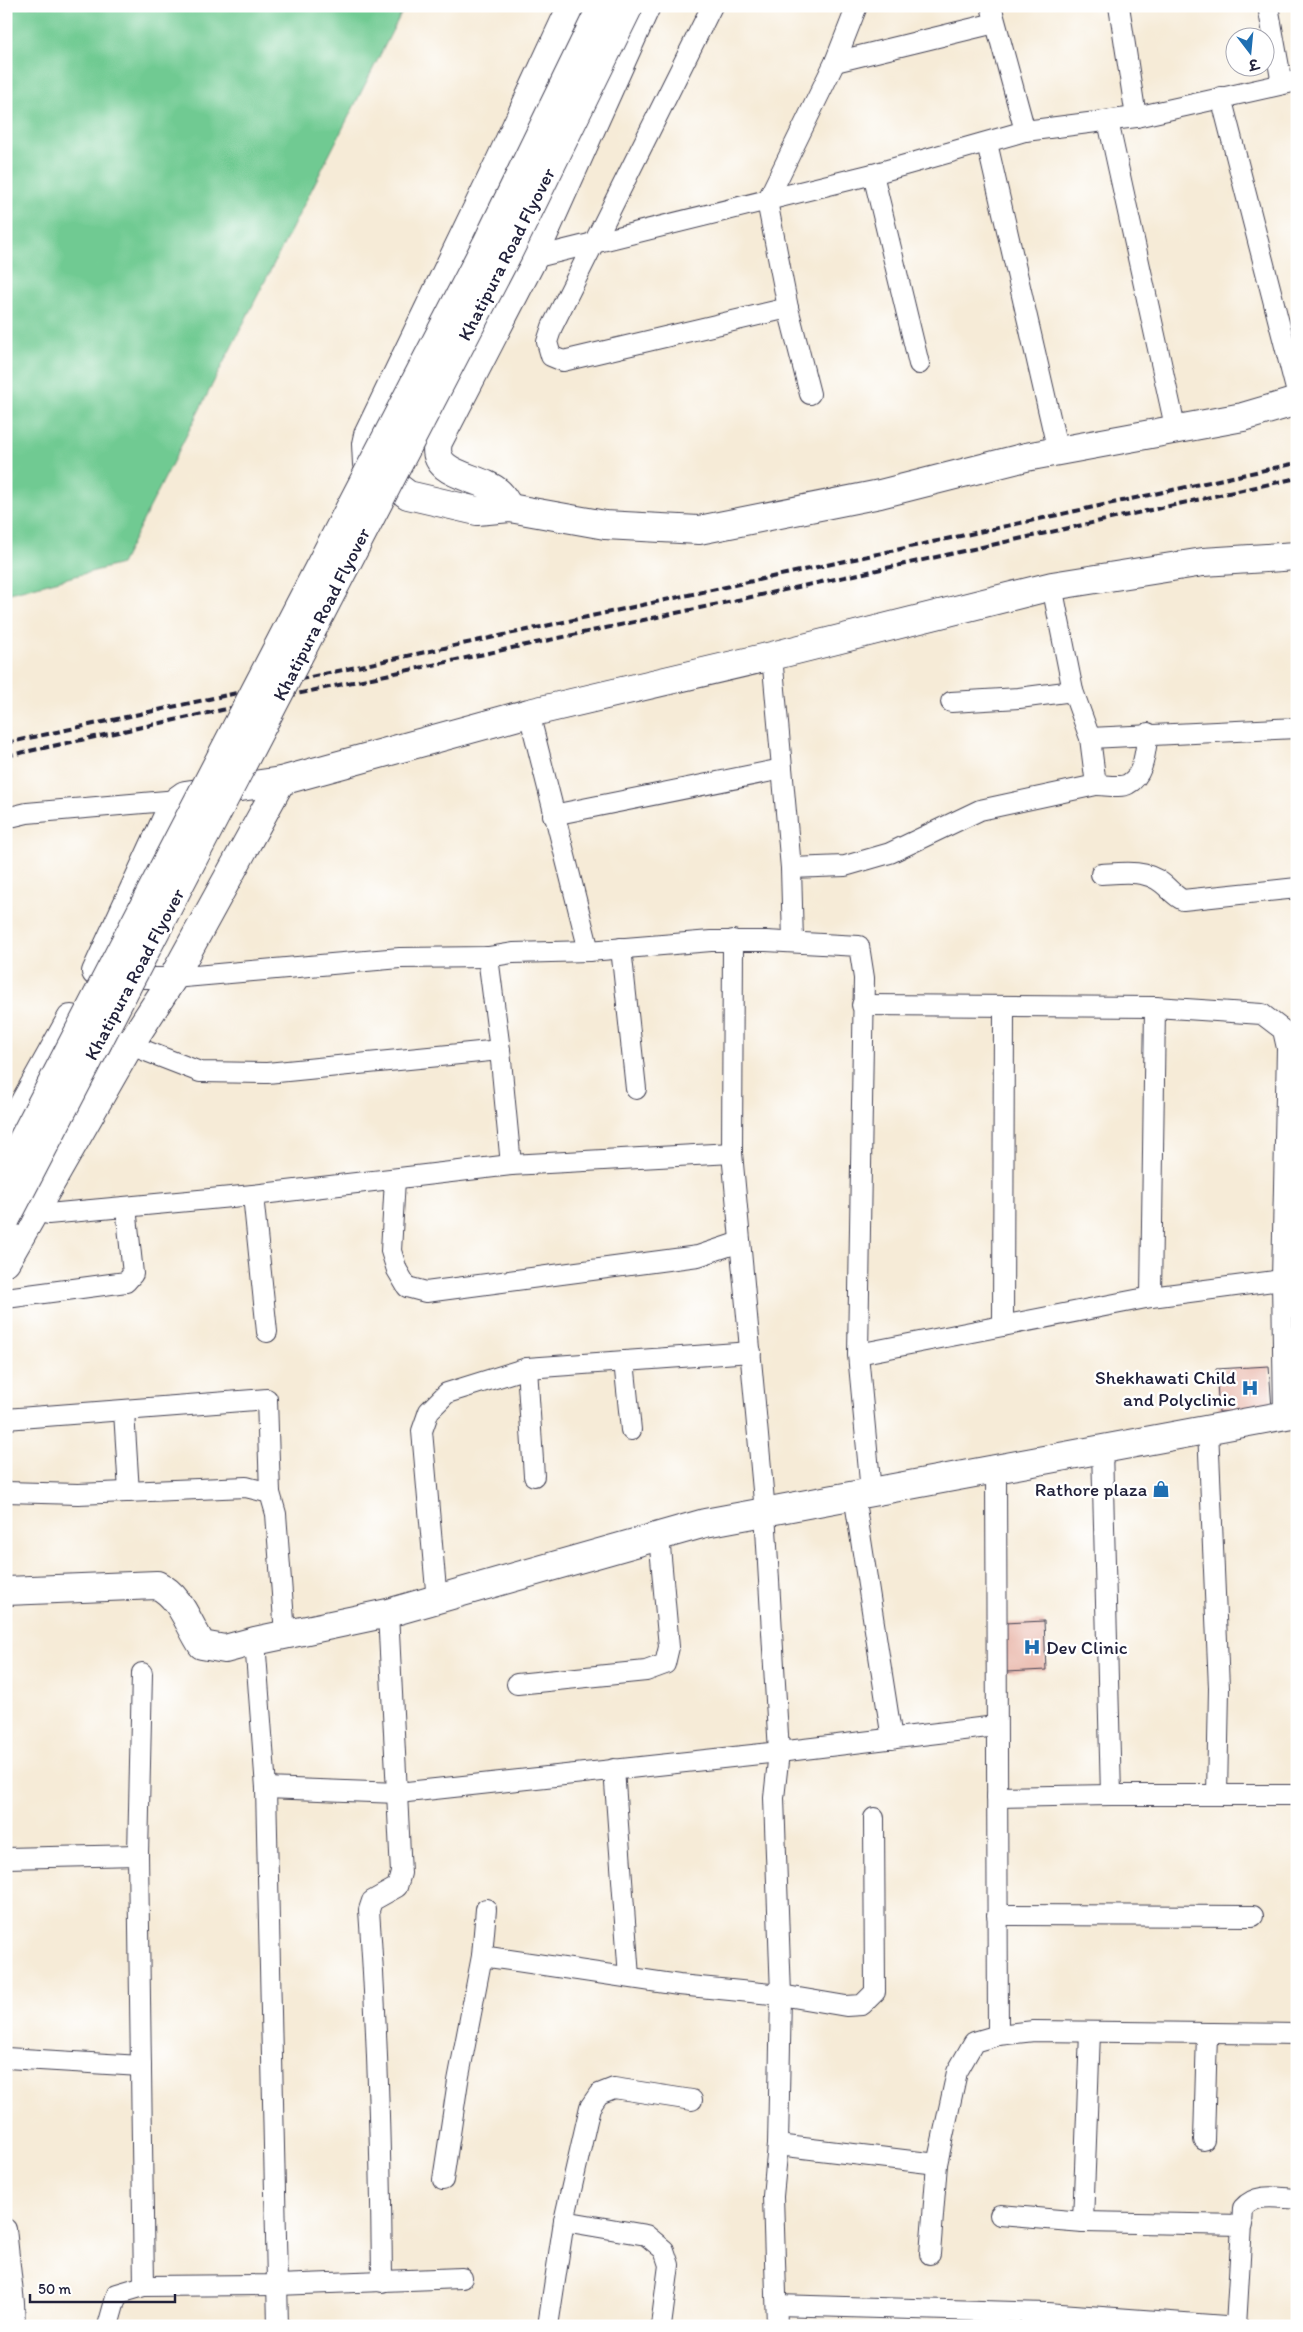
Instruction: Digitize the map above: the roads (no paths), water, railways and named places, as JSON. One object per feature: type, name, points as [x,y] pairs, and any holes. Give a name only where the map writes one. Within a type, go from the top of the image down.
[{"type":"street","points":[[572,6],[366,444],[367,464],[408,495],[477,511],[510,508],[604,525],[699,530],[734,521],[880,494],[1026,458],[1243,417],[1297,400]]},
{"type":"street","name":"Khatipura Road Flyover","points":[[6,1172],[486,245],[602,6]]},
{"type":"street","name":"Khatipura Road Flyover","points":[[6,1219],[509,251],[629,6]]},
{"type":"street","points":[[510,508],[498,491],[445,467],[438,458],[437,448],[533,258],[646,6]]},
{"type":"street","points":[[712,6],[552,327],[547,342],[551,356],[563,361],[788,308]]},
{"type":"street","points":[[810,394],[788,308],[767,201],[834,62],[857,6]]},
{"type":"street","points":[[1119,6],[1136,117]]},
{"type":"street","points":[[533,258],[873,174],[1025,130],[1136,117],[1290,83],[1268,6]]},
{"type":"street","points":[[834,62],[993,15],[1025,130]]},
{"type":"street","points":[[1221,97],[1297,393]]},
{"type":"street","points":[[1108,120],[1176,431]]},
{"type":"street","points":[[986,142],[1058,452]]},
{"type":"street","points":[[873,174],[919,364]]},
{"type":"street","points":[[6,818],[26,813],[178,800],[194,792],[281,781],[529,713],[772,656],[1052,586],[1202,562],[1297,556]]},
{"type":"street","points":[[1052,586],[1073,691],[1090,738],[1096,786]]},
{"type":"street","points":[[772,656],[791,868],[793,942]]},
{"type":"street","points":[[951,702],[1019,698],[1073,691]]},
{"type":"street","points":[[529,713],[589,951]]},
{"type":"street","points":[[1090,738],[1148,733],[1297,728]]},
{"type":"street","points":[[791,868],[844,866],[890,853],[980,810],[1096,786],[1127,785],[1137,776],[1143,764],[1148,733]]},
{"type":"street","points":[[554,815],[782,769]]},
{"type":"street","points":[[6,1261],[129,1046],[173,978],[281,781]]},
{"type":"street","points":[[6,1136],[93,978],[171,809],[178,800]]},
{"type":"street","points":[[1101,874],[1142,873],[1161,882],[1174,896],[1183,900],[1297,888]]},
{"type":"street","points":[[93,978],[173,978],[400,958],[488,957],[513,953],[589,951],[734,940],[859,946],[864,978],[862,1005],[858,1354],[862,1494],[892,1738]]},
{"type":"street","points":[[734,940],[732,1153],[765,1512],[779,1752],[774,1798],[781,1995],[778,2145],[774,2196],[777,2326]]},
{"type":"street","points":[[621,948],[636,1089]]},
{"type":"street","points":[[488,957],[500,1050],[511,1164]]},
{"type":"street","points":[[6,1591],[156,1585],[169,1590],[181,1606],[202,1645],[225,1649],[436,1601],[705,1523],[1290,1414],[1282,1280],[1287,1048],[1283,1030],[1262,1014],[1155,1006],[862,1005]]},
{"type":"street","points":[[1003,1326],[1004,1006]]},
{"type":"street","points":[[1151,1297],[1155,1006]]},
{"type":"street","points":[[70,1021],[129,1046],[200,1072],[267,1073],[500,1050]]},
{"type":"street","points":[[34,1210],[48,1214],[253,1195],[511,1164],[732,1153]]},
{"type":"street","points":[[395,1179],[391,1251],[396,1270],[407,1287],[426,1292],[698,1256],[740,1242]]},
{"type":"street","points":[[253,1195],[266,1332]]},
{"type":"street","points":[[6,1298],[126,1282],[133,1274],[126,1207]]},
{"type":"street","points":[[858,1354],[1151,1297],[1282,1280]]},
{"type":"street","points":[[436,1601],[422,1431],[429,1411],[448,1393],[527,1368],[751,1352]]},
{"type":"street","points":[[624,1361],[631,1430]]},
{"type":"street","points":[[527,1368],[534,1476]]},
{"type":"street","points":[[6,1420],[267,1399],[270,1493],[276,1514],[285,1634]]},
{"type":"street","points":[[124,1412],[129,1492]]},
{"type":"street","points":[[1208,1430],[1219,1688],[1217,1795]]},
{"type":"street","points":[[1102,1449],[1111,1795]]},
{"type":"street","points":[[996,1468],[998,2035]]},
{"type":"street","points":[[6,1492],[78,1494],[246,1487],[270,1493]]},
{"type":"street","points":[[516,1684],[646,1671],[665,1664],[669,1647],[659,1536]]},
{"type":"street","points":[[382,2282],[382,2166],[377,2033],[369,1910],[372,1901],[397,1886],[401,1873],[388,1613]]},
{"type":"street","points":[[255,1641],[266,1788],[278,2326]]},
{"type":"street","points":[[142,1673],[138,1855],[144,2286]]},
{"type":"street","points":[[266,1788],[398,1793],[779,1752],[996,1726]]},
{"type":"street","points":[[614,1769],[629,1977]]},
{"type":"street","points":[[996,1797],[1297,1795]]},
{"type":"street","points":[[482,1956],[679,1985],[781,1995],[846,2006],[862,2005],[875,1992],[874,1818]]},
{"type":"street","points":[[6,1858],[138,1855]]},
{"type":"street","points":[[443,2180],[458,2081],[482,1956],[486,1909]]},
{"type":"street","points":[[997,1915],[1253,1916]]},
{"type":"street","points":[[930,2254],[937,2164],[957,2072],[974,2042],[998,2035],[1034,2031],[1297,2034]]},
{"type":"street","points":[[1083,2222],[1090,2032]]},
{"type":"street","points":[[1204,2140],[1207,2033]]},
{"type":"street","points":[[6,2058],[141,2066]]},
{"type":"street","points":[[548,2326],[564,2221],[590,2107],[599,2094],[614,2088],[692,2100]]},
{"type":"street","points":[[778,2145],[937,2164]]},
{"type":"street","points":[[1236,2326],[1244,2208],[1249,2201],[1262,2197],[1297,2199]]},
{"type":"street","points":[[1000,2216],[1083,2222],[1243,2225]]},
{"type":"street","points":[[564,2221],[646,2235],[664,2250],[669,2265],[661,2326]]},
{"type":"street","points":[[6,2229],[10,2304],[15,2326]]},
{"type":"street","points":[[108,2326],[117,2294],[144,2286],[278,2286],[462,2278]]},
{"type":"street","points":[[777,2305],[917,2317],[1047,2313],[1122,2322],[1225,2326]]},
{"type":"railway","points":[[6,743],[1297,463]]},
{"type":"railway","points":[[6,756],[859,574],[1297,478]]},
{"type":"place","name":"Shekhawati Child and Polyclinic","points":[[1250,1388]]},
{"type":"place","name":"Rathore plaza","points":[[1161,1489]]},
{"type":"place","name":"Dev Clinic","points":[[1032,1647]]}]
